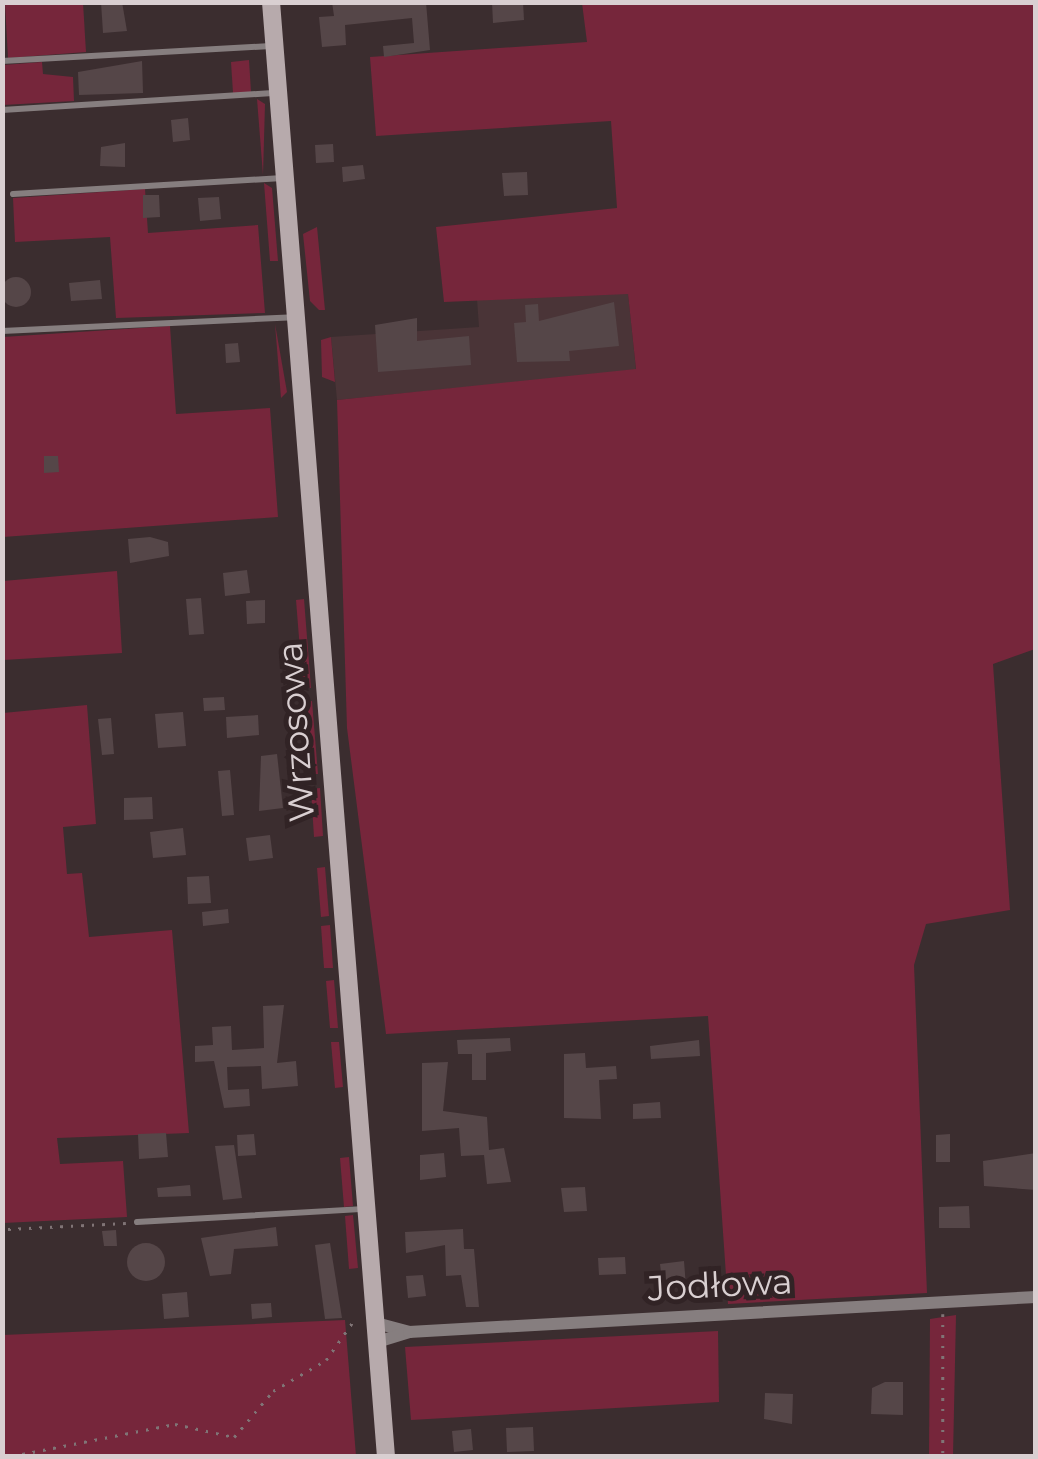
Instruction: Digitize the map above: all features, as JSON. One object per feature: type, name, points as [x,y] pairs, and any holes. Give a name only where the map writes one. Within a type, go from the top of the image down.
[{"type":"main road","name":"Wrzosowa","points":[[270,2],[386,1456]]},
{"type":"street","name":"Jodłowa","points":[[376,1332],[1036,1298]]},
{"type":"lane","points":[[2,61],[274,46]]},
{"type":"lane","points":[[2,110],[278,92]]},
{"type":"lane","points":[[13,194],[284,178]]},
{"type":"lane","points":[[2,331],[296,317]]},
{"type":"lane","points":[[138,1222],[366,1209]]},
{"type":"path","points":[[8,1230],[138,1222]]},
{"type":"path","points":[[942,1303],[944,1456]]},
{"type":"path","points":[[12,1456],[174,1424],[234,1438],[273,1391],[326,1360],[352,1323]]},
{"type":"shaded area","points":[[83,3],[86,52],[8,58],[5,4]]},
{"type":"shaded area","points":[[582,3],[1035,3],[1035,649],[993,664],[1010,910],[926,924],[914,965],[927,1293],[728,1304],[708,1016],[386,1034],[347,728],[337,400],[636,369],[628,294],[444,302],[436,227],[617,208],[611,121],[376,136],[370,57],[587,42]]},
{"type":"shaded area","points":[[249,60],[251,92],[233,93],[231,62]]},
{"type":"shaded area","points":[[42,62],[43,74],[73,77],[74,101],[3,105],[3,65]]},
{"type":"shaded area","points":[[257,99],[265,104],[263,175]]},
{"type":"shaded area","points":[[264,183],[272,188],[278,261],[270,261]]},
{"type":"shaded area","points":[[145,189],[148,233],[258,225],[265,313],[116,318],[110,237],[15,242],[13,198]]},
{"type":"shaded area","points":[[317,227],[325,310],[319,310],[310,301],[303,234]]},
{"type":"shaded area","points":[[628,293],[636,370],[337,400],[331,337],[479,327],[477,299]]},
{"type":"shaded area","points":[[275,324],[287,392],[281,398]]},
{"type":"shaded area","points":[[170,326],[176,414],[270,408],[278,517],[3,537],[3,337]]},
{"type":"shaded area","points":[[331,337],[335,382],[322,377],[321,340]]},
{"type":"shaded area","points":[[117,571],[122,653],[3,660],[3,581]]},
{"type":"shaded area","points":[[304,599],[311,688],[303,688],[296,600]]},
{"type":"shaded area","points":[[312,701],[318,774],[310,774],[304,702]]},
{"type":"shaded area","points":[[87,705],[96,824],[63,827],[67,874],[82,873],[89,937],[172,930],[189,1133],[57,1138],[60,1164],[123,1161],[127,1217],[3,1223],[3,713]]},
{"type":"shaded area","points":[[320,788],[323,836],[314,837],[311,789]]},
{"type":"shaded area","points":[[325,867],[329,916],[321,917],[317,868]]},
{"type":"shaded area","points":[[330,925],[333,968],[324,968],[321,926]]},
{"type":"shaded area","points":[[334,980],[338,1028],[330,1028],[326,981]]},
{"type":"shaded area","points":[[331,1042],[339,1042],[343,1087],[335,1088]]},
{"type":"shaded area","points":[[349,1157],[353,1206],[344,1207],[340,1158]]},
{"type":"shaded area","points":[[353,1215],[358,1268],[349,1269],[345,1216]]},
{"type":"shaded area","points":[[956,1315],[953,1456],[929,1456],[930,1319]]},
{"type":"shaded area","points":[[345,1320],[356,1456],[3,1456],[3,1335]]},
{"type":"shaded area","points":[[718,1331],[719,1402],[411,1420],[405,1347]]},
{"type":"building","points":[[101,2],[122,2],[127,31],[103,33]]},
{"type":"building","points":[[332,2],[426,2],[430,50],[384,57],[383,46],[414,43],[412,18],[345,25],[346,45],[322,47],[319,17],[334,16]]},
{"type":"building","points":[[492,2],[523,2],[524,20],[493,23]]},
{"type":"building","points":[[142,61],[143,93],[79,95],[78,72]]},
{"type":"building","points":[[188,118],[190,140],[173,142],[171,120]]},
{"type":"building","points":[[125,143],[125,167],[100,166],[101,147]]},
{"type":"building","points":[[333,144],[334,162],[316,163],[315,145]]},
{"type":"building","points":[[363,165],[365,179],[343,182],[342,167]]},
{"type":"building","points":[[527,172],[528,195],[504,196],[502,173]]},
{"type":"building","points":[[143,195],[159,195],[160,217],[143,218]]},
{"type":"building","points":[[219,197],[221,219],[200,221],[198,198]]},
{"type":"building","points":[[16,277],[27,281],[31,292],[27,303],[16,307],[5,303],[1,292],[5,281]]},
{"type":"building","points":[[100,280],[102,299],[71,301],[69,283]]},
{"type":"building","points":[[614,302],[619,346],[569,351],[570,361],[517,362],[514,323],[526,322],[525,305],[538,304],[539,321]]},
{"type":"building","points":[[417,318],[417,341],[469,336],[471,365],[378,372],[375,325]]},
{"type":"building","points":[[238,343],[240,362],[226,363],[225,344]]},
{"type":"building","points":[[44,456],[58,456],[59,472],[44,473]]},
{"type":"building","points":[[150,537],[168,542],[169,556],[130,563],[128,539]]},
{"type":"building","points":[[247,570],[250,593],[225,596],[223,573]]},
{"type":"building","points":[[201,598],[204,634],[189,635],[186,599]]},
{"type":"building","points":[[265,600],[265,623],[247,624],[246,601]]},
{"type":"building","points":[[224,697],[225,710],[204,711],[203,698]]},
{"type":"building","points":[[183,712],[186,746],[158,748],[155,714]]},
{"type":"building","points":[[258,715],[259,735],[227,738],[226,717]]},
{"type":"building","points":[[111,718],[114,754],[102,755],[98,719]]},
{"type":"building","points":[[277,754],[283,808],[259,811],[261,756]]},
{"type":"building","points":[[230,770],[234,815],[222,816],[218,771]]},
{"type":"building","points":[[152,797],[153,819],[124,820],[124,798]]},
{"type":"building","points":[[183,828],[186,855],[153,858],[150,832]]},
{"type":"building","points":[[270,835],[273,858],[249,861],[246,838]]},
{"type":"building","points":[[209,876],[211,903],[188,904],[187,877]]},
{"type":"building","points":[[228,909],[229,923],[203,926],[202,912]]},
{"type":"building","points":[[284,1005],[277,1063],[296,1061],[298,1086],[262,1089],[261,1066],[227,1067],[228,1090],[249,1089],[250,1106],[224,1108],[214,1061],[195,1062],[195,1046],[213,1045],[212,1027],[231,1026],[232,1050],[264,1048],[263,1006]]},
{"type":"building","points":[[510,1038],[511,1051],[486,1053],[486,1080],[472,1080],[472,1054],[458,1054],[457,1040]]},
{"type":"building","points":[[699,1040],[700,1056],[651,1059],[650,1046]]},
{"type":"building","points":[[585,1053],[586,1068],[616,1066],[617,1079],[599,1080],[601,1119],[564,1118],[564,1054]]},
{"type":"building","points":[[448,1062],[443,1111],[487,1117],[489,1150],[504,1148],[511,1182],[487,1184],[484,1155],[461,1156],[459,1128],[422,1131],[422,1063]]},
{"type":"building","points":[[660,1102],[661,1118],[633,1119],[633,1104]]},
{"type":"building","points":[[166,1133],[168,1157],[139,1159],[138,1134]]},
{"type":"building","points":[[254,1134],[256,1155],[238,1156],[237,1135]]},
{"type":"building","points":[[950,1134],[950,1162],[936,1162],[936,1135]]},
{"type":"building","points":[[234,1145],[242,1198],[223,1200],[215,1146]]},
{"type":"building","points":[[444,1153],[446,1177],[420,1180],[420,1155]]},
{"type":"building","points":[[1036,1153],[1036,1190],[984,1186],[983,1161]]},
{"type":"building","points":[[190,1185],[191,1196],[158,1197],[157,1188]]},
{"type":"building","points":[[585,1187],[587,1211],[564,1212],[561,1188]]},
{"type":"building","points":[[969,1206],[970,1228],[939,1228],[939,1207]]},
{"type":"building","points":[[276,1227],[278,1246],[234,1249],[231,1274],[210,1276],[201,1238]]},
{"type":"building","points":[[463,1229],[464,1249],[474,1249],[479,1307],[466,1307],[461,1275],[446,1276],[445,1245],[406,1253],[405,1232]]},
{"type":"building","points":[[116,1230],[117,1246],[104,1246],[102,1231]]},
{"type":"building","points":[[146,1243],[160,1248],[165,1262],[160,1276],[146,1281],[132,1276],[127,1262],[132,1248]]},
{"type":"building","points":[[330,1243],[342,1318],[325,1319],[315,1245]]},
{"type":"building","points":[[625,1257],[626,1274],[599,1275],[598,1258]]},
{"type":"building","points":[[684,1261],[686,1287],[663,1289],[660,1264]]},
{"type":"building","points":[[423,1275],[426,1296],[408,1298],[406,1276]]},
{"type":"building","points":[[187,1292],[189,1317],[164,1319],[162,1294]]},
{"type":"building","points":[[271,1303],[272,1317],[252,1319],[251,1304]]},
{"type":"building","points":[[885,1382],[903,1382],[903,1415],[871,1414],[872,1388]]},
{"type":"building","points":[[765,1393],[793,1394],[792,1424],[764,1419]]},
{"type":"building","points":[[533,1427],[534,1451],[507,1452],[506,1428]]},
{"type":"building","points":[[471,1429],[473,1450],[454,1452],[452,1431]]}]
